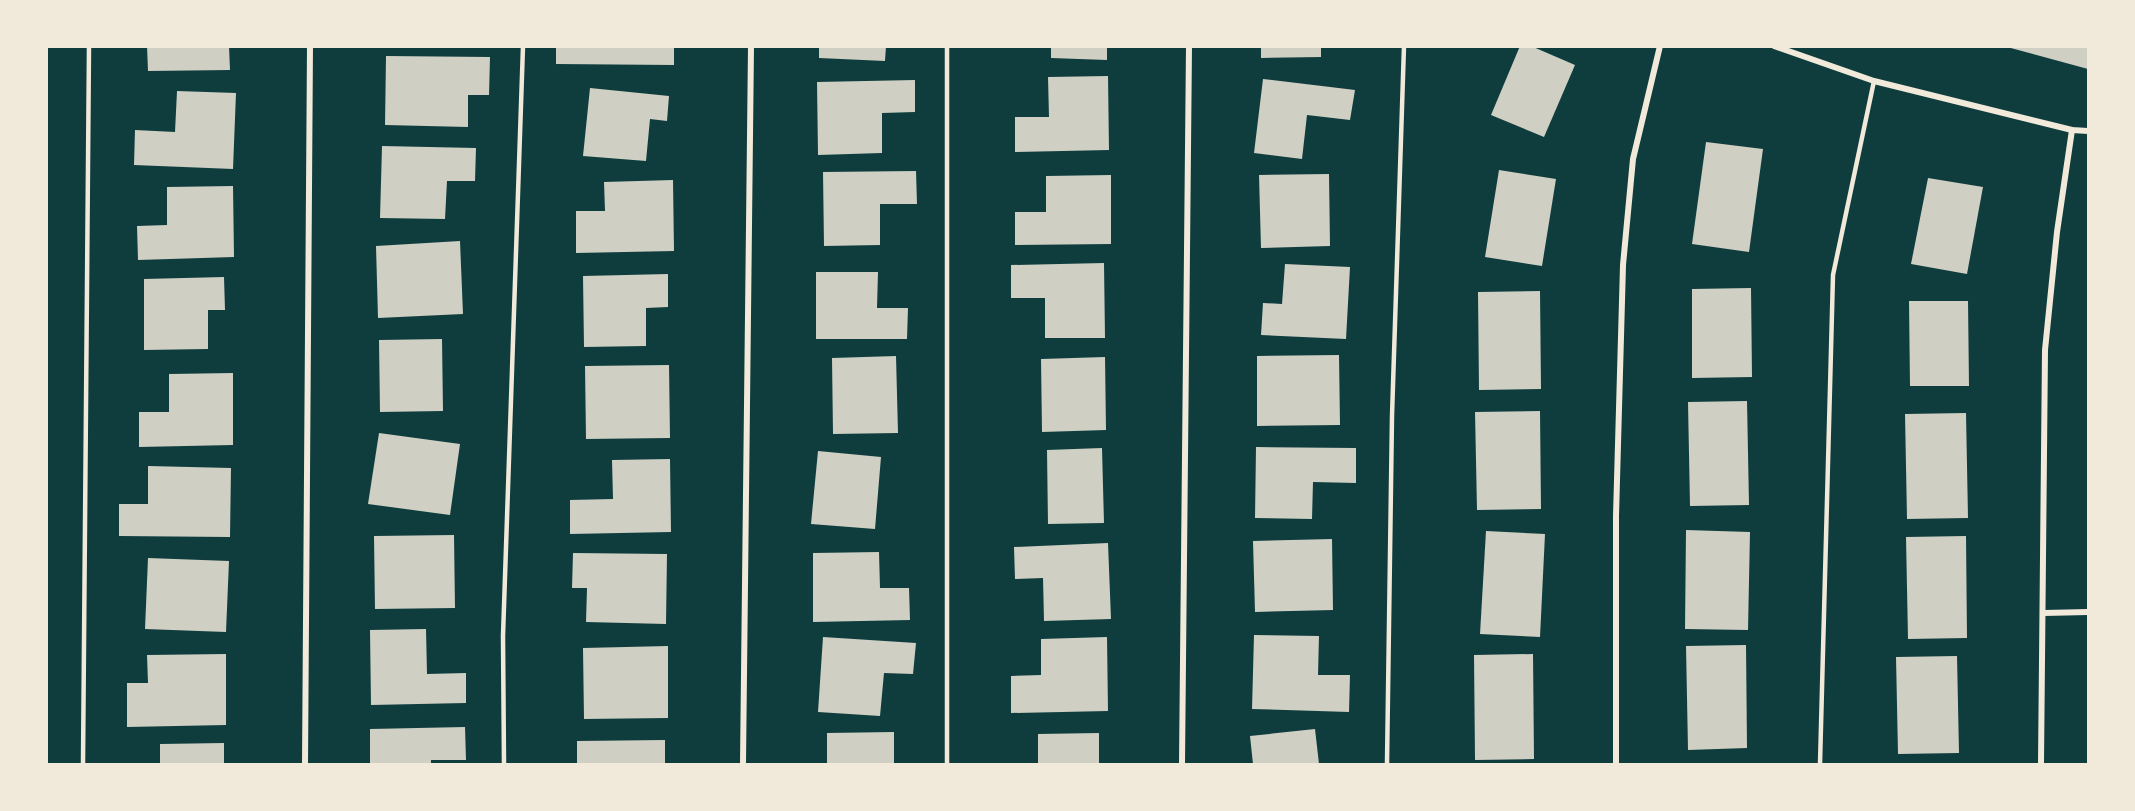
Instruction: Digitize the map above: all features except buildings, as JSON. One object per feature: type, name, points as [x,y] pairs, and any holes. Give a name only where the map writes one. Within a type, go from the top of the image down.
[{"type":"street","points":[[305,765],[310,46]]},
{"type":"street","points":[[743,765],[751,46]]},
{"type":"street","points":[[1182,765],[1189,46]]},
{"type":"street","points":[[1616,765],[1616,516],[1623,265],[1633,159],[1660,46]]},
{"type":"street","points":[[1774,46],[1874,81],[2072,130],[2088,131]]},
{"type":"street","points":[[2041,765],[2045,351],[2057,232],[2072,130]]},
{"type":"street","points":[[2044,613],[2088,612]]},
{"type":"lane","points":[[83,765],[89,46]]},
{"type":"lane","points":[[504,765],[503,636],[523,46]]},
{"type":"lane","points":[[947,46],[947,765]]},
{"type":"lane","points":[[1387,765],[1392,416],[1404,46]]},
{"type":"lane","points":[[1820,765],[1833,275],[1874,81]]}]
